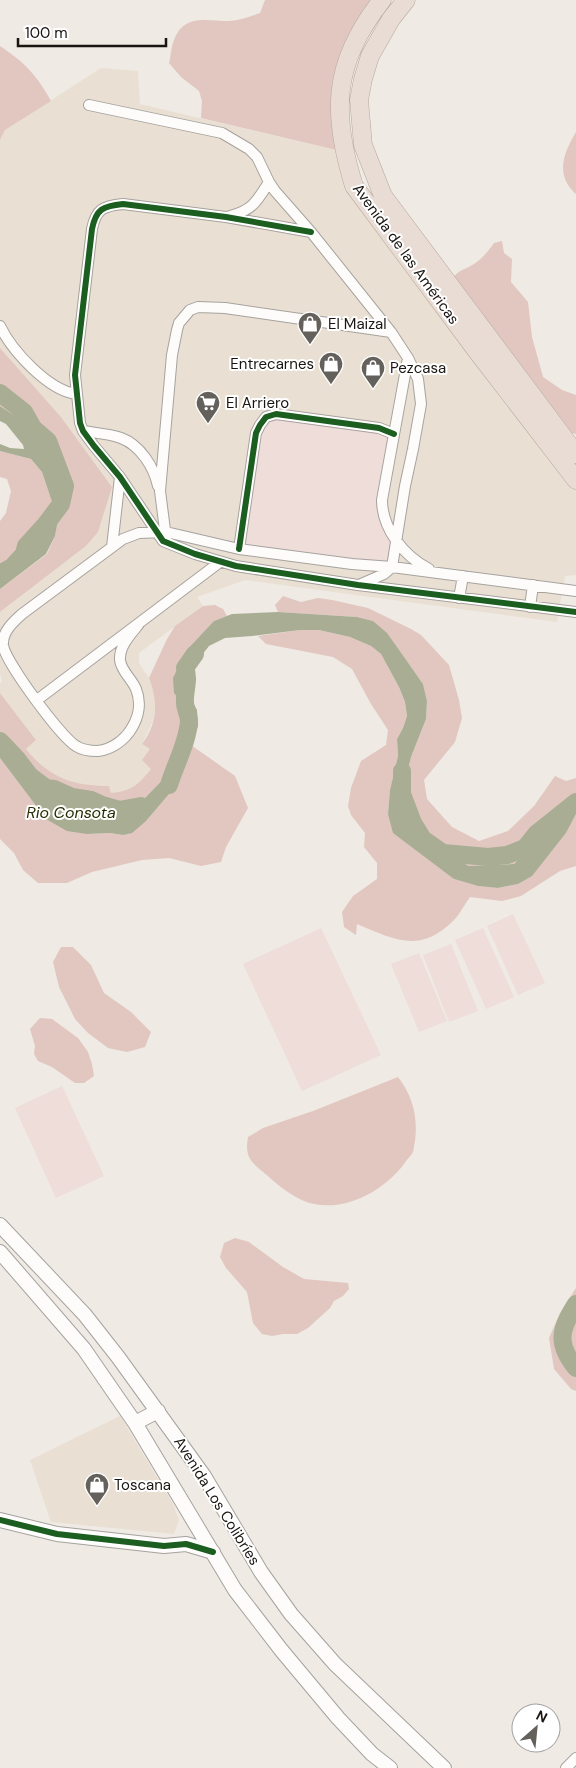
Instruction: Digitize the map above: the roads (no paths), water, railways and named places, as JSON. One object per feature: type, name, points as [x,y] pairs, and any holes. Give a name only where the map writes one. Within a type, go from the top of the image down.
[{"type":"highway","name":"Avenida de las Américas","points":[[382,0],[360,31],[350,52],[340,93],[339,119],[346,158],[354,186],[576,480]]},
{"type":"highway","name":"Avenida de las Américas","points":[[406,0],[391,19],[376,44],[365,68],[359,100],[363,145],[371,170],[383,196],[576,454]]},
{"type":"main road","name":"Avenida Los Colibríes","points":[[0,1226],[85,1315],[158,1411],[204,1476],[262,1572],[292,1614],[334,1664],[444,1768]]},
{"type":"main road","name":"Avenida Los Colibríes","points":[[0,1252],[84,1349],[135,1423],[236,1590],[282,1651],[338,1718],[372,1754],[390,1768]]},
{"type":"main road","points":[[135,1423],[158,1411]]},
{"type":"main road","points":[[186,1544],[192,1519]]},
{"type":"main road","points":[[0,1520],[57,1534],[164,1546],[186,1544],[213,1552]]},
{"type":"street","points":[[89,105],[222,133],[249,149],[257,157],[268,182],[294,214],[312,232],[391,332],[408,358],[418,379],[421,404],[392,567],[384,574],[358,585]]},
{"type":"street","points":[[226,217],[244,213],[254,206],[268,182]]},
{"type":"street","points":[[162,532],[83,431],[76,394],[76,350],[88,250],[95,217],[100,210],[110,205],[123,204],[226,217],[312,232]]},
{"type":"street","points":[[391,332],[225,308],[198,306],[190,310],[179,323],[172,355],[160,491],[163,542],[220,562],[258,569],[358,585],[576,612]]},
{"type":"street","points":[[0,326],[15,349],[38,374],[61,390],[76,394]]},
{"type":"street","points":[[392,567],[389,530],[382,512],[382,500],[408,358]]},
{"type":"street","points":[[258,569],[240,549],[256,434],[266,417],[276,414],[299,417],[379,428],[394,434]]},
{"type":"street","points":[[83,431],[128,441],[148,461],[160,491]]},
{"type":"street","points":[[112,547],[120,477]]},
{"type":"street","points":[[389,530],[414,560],[434,572]]},
{"type":"street","points":[[139,624],[123,646],[120,654],[120,662],[136,688],[139,698],[138,710],[131,729],[124,739],[107,750],[84,750],[76,746],[63,734],[37,700],[18,674],[5,651],[3,643],[8,629],[22,614],[112,547],[139,533],[162,532],[240,549],[434,572],[576,592]]},
{"type":"street","points":[[37,700],[220,562]]},
{"type":"street","points":[[459,598],[462,576]]},
{"type":"street","points":[[530,607],[533,585]]},
{"type":"street","points":[[566,1768],[576,1758]]},
{"type":"water","points":[[0,406],[33,428],[55,458],[60,473],[61,504],[55,536],[46,554],[0,589],[0,572],[34,536],[53,505],[42,472],[31,459],[0,451],[0,444],[10,448],[24,449],[23,445],[6,424],[0,421]]},
{"type":"water","name":"Rio Consota","points":[[278,612],[357,617],[373,621],[387,633],[423,684],[427,701],[426,719],[411,757],[402,794],[402,811],[423,839],[443,853],[469,866],[514,864],[543,834],[565,803],[576,793],[576,814],[566,833],[532,876],[518,884],[498,888],[478,886],[454,879],[393,833],[388,814],[390,790],[398,756],[397,739],[407,716],[405,702],[381,654],[371,646],[350,637],[319,630],[300,630],[225,638],[209,646],[188,673],[187,686],[197,710],[198,726],[188,756],[175,787],[146,821],[132,833],[123,835],[110,833],[87,834],[67,831],[46,819],[0,758],[0,740],[26,772],[46,788],[70,791],[118,810],[144,799],[177,765],[189,723],[188,710],[174,693],[173,678],[186,651],[214,621],[232,614]]},
{"type":"waterway","points":[[0,393],[24,412],[33,428],[48,441],[65,486],[61,504],[26,546],[24,554],[12,567],[0,574]]},
{"type":"waterway","points":[[169,785],[188,730],[189,719],[185,703],[187,677],[185,668],[195,654]]},
{"type":"waterway","points":[[0,741],[30,776],[46,788],[119,810],[141,806]]},
{"type":"waterway","points":[[402,771],[402,794],[413,823],[423,839],[443,853],[488,857],[507,855],[525,848],[536,834],[576,802]]},
{"type":"waterway","points":[[576,1304],[566,1321],[562,1336],[565,1351],[576,1368]]},
{"type":"place","name":"El Maizal","points":[[310,345]]},
{"type":"place","name":"Entrecarnes","points":[[331,385]]},
{"type":"place","name":"Pezcasa","points":[[373,389]]},
{"type":"place","name":"El Arriero","points":[[208,424]]},
{"type":"place","name":"Toscana","points":[[97,1506]]}]
